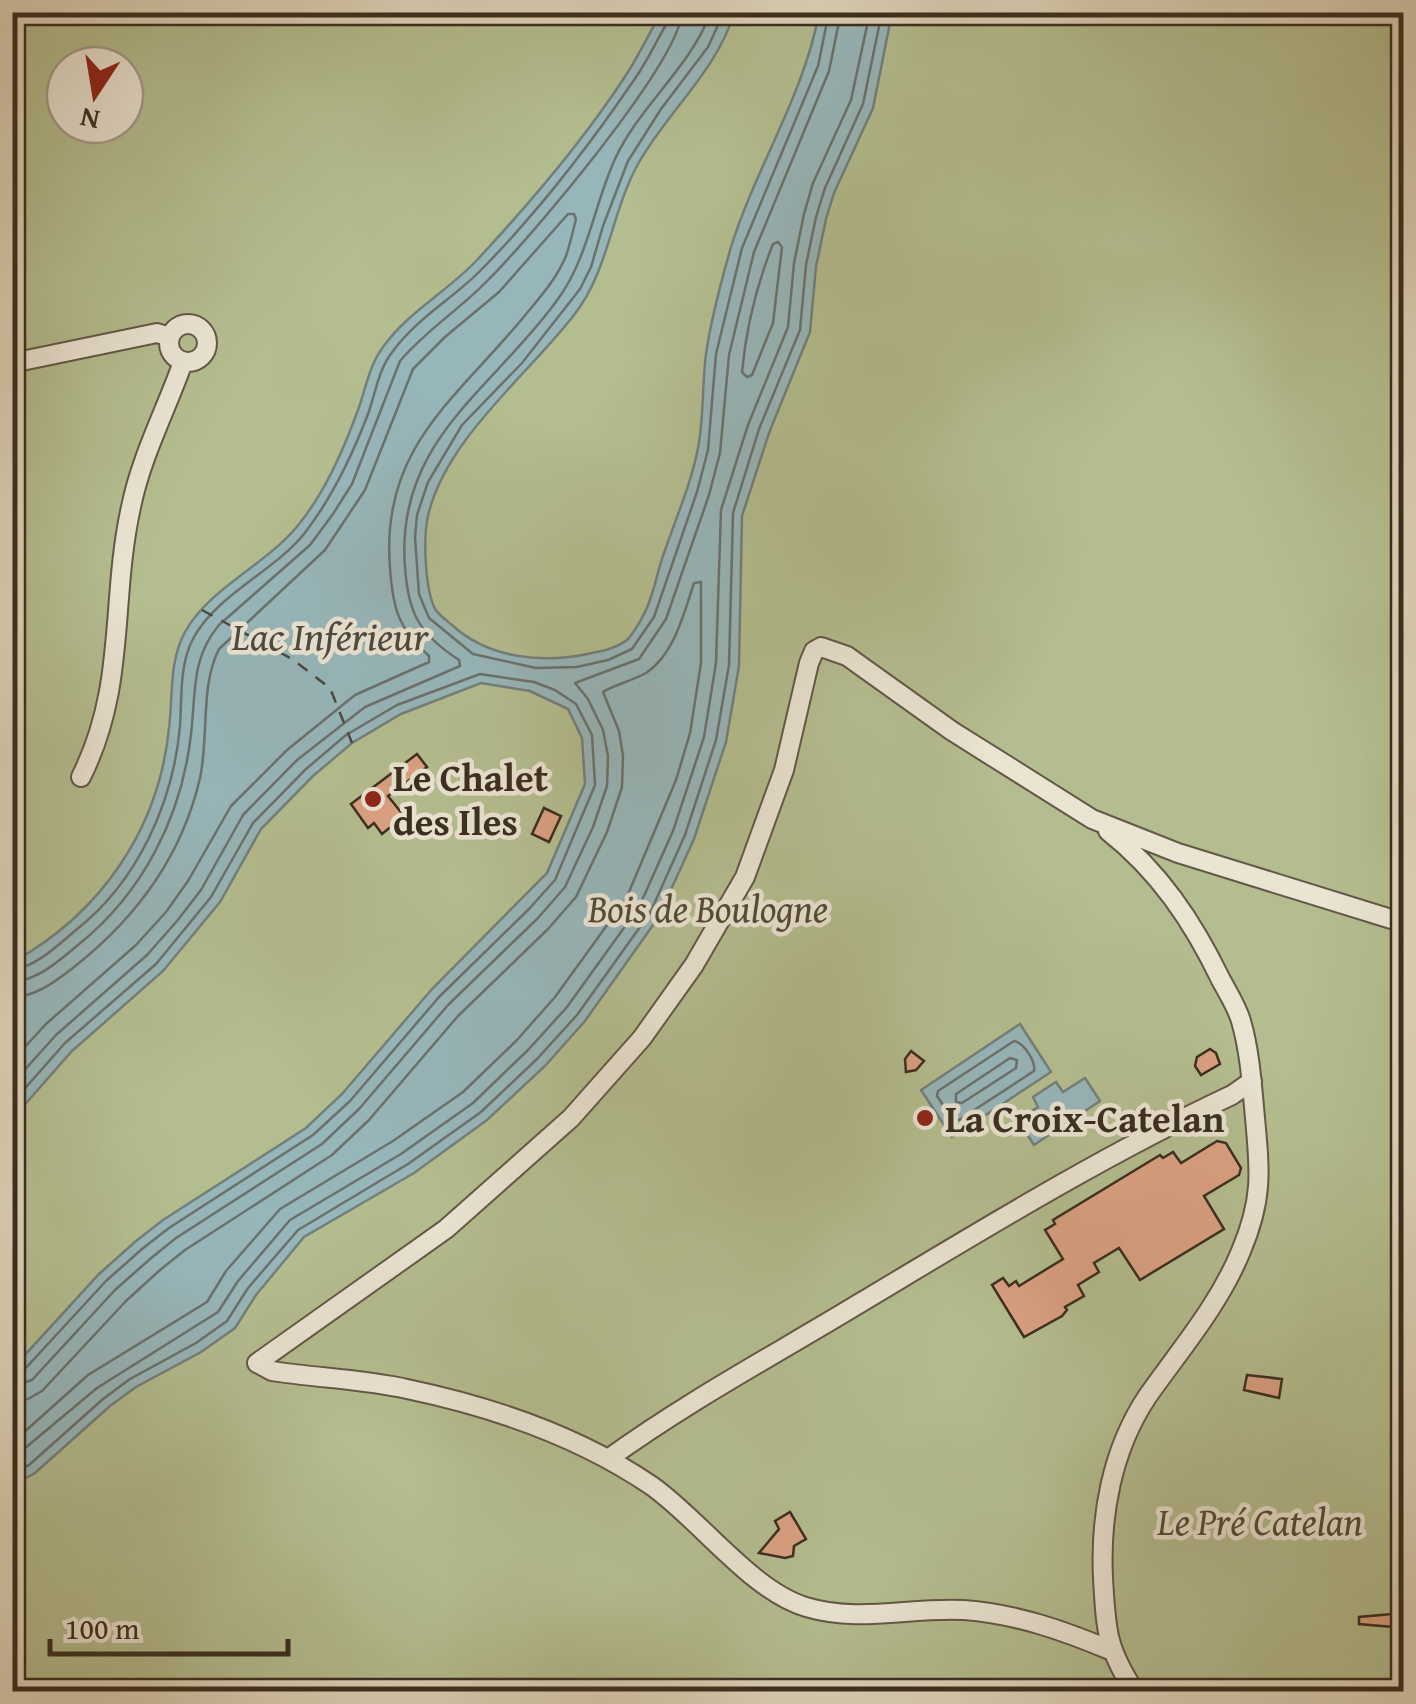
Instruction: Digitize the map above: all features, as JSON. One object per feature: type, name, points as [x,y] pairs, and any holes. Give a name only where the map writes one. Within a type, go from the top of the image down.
[{"type":"street","points":[[180,325],[200,328],[206,334],[206,352],[197,361],[184,362],[172,354],[170,337],[180,325]]},
{"type":"street","points":[[12,363],[158,332],[170,337]]},
{"type":"street","points":[[81,777],[98,743],[114,675],[131,506],[150,443],[184,362]]},
{"type":"street","points":[[1110,1650],[1055,1626],[963,1610],[861,1616],[804,1606],[754,1579],[705,1530],[653,1487],[608,1459],[476,1406],[403,1388],[272,1371],[257,1363],[446,1229],[571,1118],[642,1038],[694,965],[746,878],[784,770],[810,663],[818,648],[829,647],[846,656],[967,741],[1092,818],[1152,870],[1202,943],[1240,1018],[1252,1081],[1260,1192],[1240,1254],[1201,1323],[1127,1432],[1106,1507],[1102,1556],[1110,1650],[1135,1692]]},
{"type":"street","points":[[1092,818],[1178,852],[1404,923]]},
{"type":"street","points":[[608,1459],[690,1404],[933,1260],[1252,1081]]},
{"type":"green space","name":"Bois de Boulogne","points":[[13,13],[1403,13],[1403,1691],[13,1691]]},
{"type":"water","name":"Lac Inférieur","points":[[661,13],[734,13],[704,73],[638,164],[586,298],[451,461],[428,516],[426,563],[437,611],[467,636],[500,652],[555,658],[611,648],[628,639],[648,605],[695,461],[708,341],[731,247],[802,73],[819,13],[892,13],[873,108],[826,219],[816,267],[810,332],[769,433],[742,516],[739,666],[726,742],[694,839],[658,918],[585,1021],[545,1066],[487,1120],[414,1173],[304,1237],[256,1295],[235,1328],[201,1352],[136,1387],[35,1473],[13,1485],[13,1368],[99,1274],[136,1241],[306,1128],[342,1094],[432,989],[547,873],[585,784],[582,738],[568,709],[530,691],[481,683],[401,714],[352,743],[261,829],[220,902],[163,971],[72,1051],[13,1118],[13,962],[73,919],[98,893],[138,834],[163,765],[174,667],[185,632],[208,603],[282,542],[305,516],[339,457],[378,354],[404,323],[477,260],[557,169],[611,97]]},
{"type":"water","points":[[1020,1024],[1051,1072],[952,1137],[921,1090]]},
{"type":"water","points":[[1085,1078],[1100,1101],[1034,1145],[1018,1120],[1038,1107],[1033,1097],[1056,1082],[1063,1092]]},
{"type":"building","points":[[417,754],[427,767],[388,796],[404,816],[382,834],[374,823],[368,828],[351,804]]},
{"type":"building","points":[[544,808],[561,816],[549,842],[532,834]]},
{"type":"building","points":[[1210,1049],[1220,1064],[1201,1075],[1195,1066],[1197,1057]]},
{"type":"building","points":[[911,1051],[924,1061],[916,1070],[906,1072],[905,1059]]},
{"type":"building","points":[[1217,1141],[1226,1143],[1241,1168],[1239,1175],[1204,1196],[1224,1229],[1140,1280],[1119,1248],[1094,1263],[1099,1272],[1078,1285],[1084,1296],[1065,1307],[1062,1316],[1024,1337],[992,1285],[1003,1278],[1009,1286],[1016,1281],[1019,1286],[1063,1259],[1045,1230],[1055,1224],[1053,1220],[1160,1155],[1163,1158],[1173,1152],[1181,1163]]},
{"type":"building","points":[[1247,1375],[1282,1379],[1279,1398],[1244,1390]]},
{"type":"building","points":[[790,1512],[806,1539],[794,1546],[793,1556],[759,1553],[779,1529],[775,1521]]},
{"type":"building","points":[[1392,1614],[1404,1619],[1404,1628],[1359,1624],[1359,1617]]},
{"type":"ferry route","points":[[202,610],[292,659],[330,688],[352,743]]},
{"type":"place","name":"Le Chalet des Iles","points":[[373,799]]},
{"type":"place","name":"La Croix-Catelan","points":[[925,1118]]},
{"type":"park label","name":"Le Pré Catelan","points":[[1260,1521]]}]
